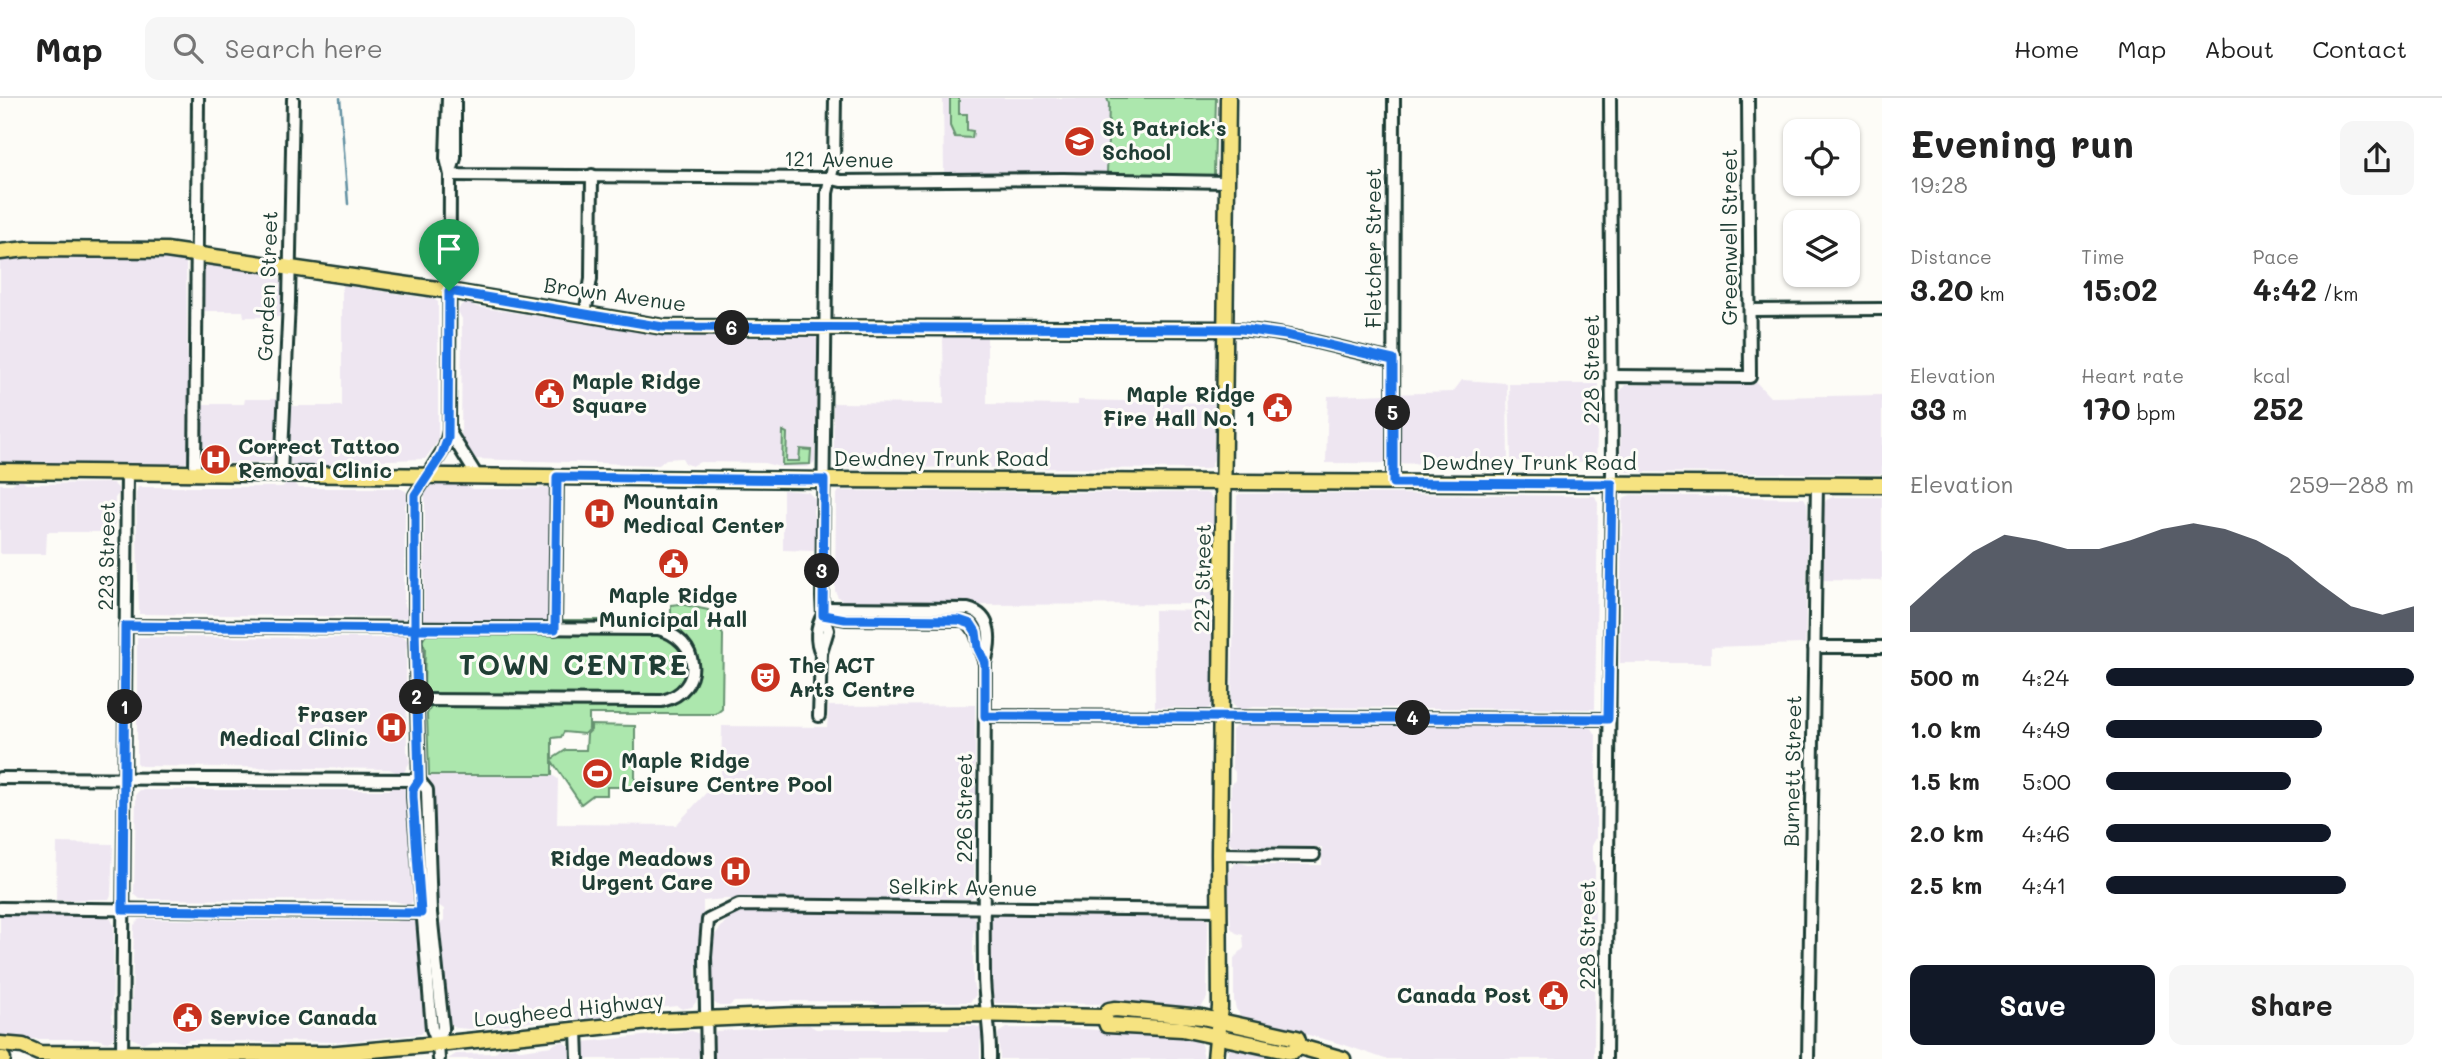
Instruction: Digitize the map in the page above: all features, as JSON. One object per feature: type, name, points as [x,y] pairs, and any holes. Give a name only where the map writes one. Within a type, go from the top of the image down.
[{"type":"main road","name":"227 Street","points":[[1215,1059],[1220,910],[1228,98]]},
{"type":"main road","name":"Brown Avenue","points":[[0,252],[16,249],[166,250],[449,291],[663,327],[1225,329]]},
{"type":"main road","name":"Dewdney Trunk Road","points":[[0,471],[824,480],[1882,485]]},
{"type":"main road","name":"Lougheed Highway","points":[[0,1044],[23,1046],[32,1056],[439,1052],[577,1030],[706,1018],[797,1015],[1104,1017],[1109,1010],[1115,1009],[1202,1017],[1218,1028],[1297,1038],[1300,1047],[1343,1059]]},
{"type":"street","points":[[195,473],[198,98]]},
{"type":"street","points":[[439,1052],[432,1029],[426,913],[413,797],[413,789],[419,780],[415,495],[446,447],[449,431],[450,175],[446,158],[447,98]]},
{"type":"street","points":[[450,175],[455,158],[455,98]]},
{"type":"street","points":[[819,716],[821,653],[817,646],[817,629],[823,612],[825,327],[829,178],[834,163],[835,98]]},
{"type":"street","name":"Fletcher Street","points":[[1393,483],[1394,98]]},
{"type":"street","name":"228 Street","points":[[1606,1059],[1612,484],[1610,98]]},
{"type":"street","name":"Greenwell Street","points":[[1612,376],[1750,377],[1748,98]]},
{"type":"street","name":"Garden Street","points":[[281,474],[293,99]]},
{"type":"street","name":"121 Avenue","points":[[450,175],[829,178],[841,181],[1063,179],[1227,182]]},
{"type":"street","points":[[585,314],[591,279],[592,175]]},
{"type":"street","points":[[1750,310],[1882,309]]},
{"type":"street","name":"Brown Avenue","points":[[1225,329],[1258,330],[1286,335],[1393,360]]},
{"type":"street","points":[[449,431],[477,476]]},
{"type":"street","name":"223 Street","points":[[122,1056],[127,472]]},
{"type":"street","points":[[555,629],[557,477]]},
{"type":"street","name":"Burnett Street","points":[[1808,1059],[1816,484]]},
{"type":"street","name":"226 Street","points":[[823,612],[968,609],[980,614],[989,629],[985,663],[984,1000],[990,1032],[990,1059]]},
{"type":"street","points":[[823,612],[845,619],[964,620],[971,624],[976,632],[978,648],[985,663]]},
{"type":"street","points":[[125,626],[665,631],[678,638],[689,650],[693,664],[692,675],[685,687],[668,699],[659,701],[417,700]]},
{"type":"street","points":[[1814,647],[1882,647]]},
{"type":"street","points":[[985,716],[1608,719]]},
{"type":"street","points":[[0,778],[419,780]]},
{"type":"street","points":[[1219,854],[1314,855]]},
{"type":"street","name":"Selkirk Avenue","points":[[706,1018],[705,957],[708,919],[739,905],[1220,910]]},
{"type":"street","points":[[0,908],[426,913]]},
{"type":"street","points":[[706,1018],[707,1059]]},
{"type":"street","points":[[577,1030],[578,1059]]},
{"type":"shaded area","name":"St Patrick's School","points":[[943,98],[1215,98],[1213,175],[944,173]]},
{"type":"shaded area","points":[[16,258],[177,259],[186,262],[187,462],[0,462],[0,261]]},
{"type":"shaded area","points":[[212,264],[279,277],[282,283],[282,317],[244,317],[243,311],[199,311],[201,268]]},
{"type":"shaded area","points":[[342,285],[424,298],[430,296],[438,302],[438,441],[425,459],[355,461],[341,465],[294,465],[289,462],[288,406],[342,406]]},
{"type":"shaded area","name":"Maple Ridge Square","points":[[466,302],[477,307],[663,335],[796,335],[802,331],[813,333],[820,344],[817,359],[815,462],[808,467],[780,467],[764,463],[700,462],[692,466],[682,458],[666,459],[659,465],[474,459],[468,455],[461,441],[462,319],[458,311]]},
{"type":"shaded area","points":[[943,334],[987,335],[987,404],[1078,405],[1078,400],[1214,403],[1214,459],[1211,467],[837,467],[834,461],[833,403],[944,404]]},
{"type":"shaded area","points":[[1462,380],[1507,383],[1508,464],[1326,463],[1328,396],[1453,392]]},
{"type":"shaded area","points":[[1737,382],[1741,385],[1756,382],[1770,397],[1882,395],[1882,474],[1627,472],[1621,469],[1620,392],[1625,385]]},
{"type":"shaded area","points":[[1509,384],[1599,384],[1596,462],[1511,461]]},
{"type":"shaded area","points":[[245,399],[277,399],[275,462],[205,461],[199,404],[244,404]]},
{"type":"shaded area","points":[[16,481],[26,484],[113,483],[119,493],[115,498],[115,532],[47,532],[46,554],[0,554],[0,484],[12,484]]},
{"type":"shaded area","points":[[294,484],[299,488],[399,488],[406,491],[408,498],[405,506],[404,603],[407,617],[395,621],[387,617],[139,614],[138,487],[282,487]]},
{"type":"shaded area","points":[[465,485],[473,489],[552,488],[550,623],[489,624],[487,621],[478,624],[423,621],[425,493],[429,487]]},
{"type":"shaded area","points":[[783,490],[808,492],[816,500],[813,511],[816,529],[814,551],[783,550]]},
{"type":"shaded area","points":[[839,491],[1206,493],[1213,500],[1216,551],[1213,556],[1212,604],[845,603],[835,591],[836,496]]},
{"type":"shaded area","points":[[1306,493],[1595,496],[1598,503],[1595,709],[1235,708],[1230,700],[1237,496]]},
{"type":"shaded area","points":[[1625,497],[1804,498],[1807,503],[1808,522],[1805,644],[1711,647],[1711,663],[1620,663],[1622,504]]},
{"type":"shaded area","points":[[1833,497],[1882,497],[1882,581],[1822,580],[1823,507],[1826,500]]},
{"type":"shaded area","points":[[1154,610],[1213,611],[1214,701],[1209,708],[1203,710],[1155,707]]},
{"type":"shaded area","points":[[397,634],[408,641],[407,753],[410,762],[404,772],[398,773],[389,769],[137,764],[137,637],[387,638]]},
{"type":"shaded area","points":[[975,705],[975,784],[978,793],[976,800],[970,803],[970,816],[977,825],[974,880],[977,888],[976,894],[970,899],[703,901],[703,947],[700,949],[696,966],[696,989],[699,998],[692,1007],[682,1009],[677,1006],[604,1014],[599,1019],[557,1019],[470,1029],[456,1028],[450,1023],[438,925],[444,920],[444,909],[435,901],[434,807],[429,775],[552,775],[558,779],[557,824],[676,825],[721,777],[722,726],[827,727],[829,706]]},
{"type":"shaded area","points":[[1237,725],[1585,725],[1592,728],[1596,735],[1596,838],[1592,846],[1592,859],[1595,863],[1594,1059],[1385,1059],[1241,1016],[1234,1001],[1234,958],[1244,948],[1243,935],[1231,928],[1228,879],[1230,868],[1237,862],[1249,865],[1322,865],[1322,847],[1238,848],[1231,845],[1228,838],[1231,827],[1231,786],[1235,780],[1232,768],[1232,730]]},
{"type":"shaded area","points":[[395,786],[403,787],[409,794],[416,894],[409,905],[394,901],[140,899],[134,894],[136,794],[140,790],[389,790]]},
{"type":"shaded area","points":[[57,843],[113,844],[109,899],[56,900]]},
{"type":"shaded area","points":[[740,912],[971,914],[975,918],[976,927],[973,933],[973,983],[976,995],[970,1002],[882,1006],[875,1002],[789,1001],[734,1002],[729,1006],[719,1006],[713,1002],[710,995],[713,937],[726,921]]},
{"type":"shaded area","points":[[998,914],[1205,917],[1208,921],[1207,998],[1202,1006],[1194,1010],[1120,1004],[995,1003],[992,995],[992,932],[989,922]]},
{"type":"shaded area","points":[[0,915],[111,919],[114,926],[112,1023],[115,1034],[112,1040],[0,1039]]},
{"type":"shaded area","points":[[409,918],[416,921],[420,931],[418,941],[426,1028],[421,1034],[338,1042],[282,1041],[276,1044],[189,1040],[184,1043],[152,1039],[143,1043],[131,1038],[134,925],[140,919],[395,922]]},
{"type":"shaded area","points":[[809,1025],[816,1029],[948,1029],[952,1026],[975,1026],[981,1028],[984,1034],[980,1041],[980,1059],[715,1059],[713,1037],[716,1031]]},
{"type":"shaded area","points":[[1006,1028],[1085,1029],[1187,1037],[1201,1044],[1204,1059],[1000,1059],[998,1033]]},
{"type":"shaded area","points":[[692,1031],[699,1034],[701,1039],[698,1059],[583,1059],[583,1042]]},
{"type":"shaded area","points":[[563,1042],[570,1047],[571,1059],[448,1059],[456,1054],[495,1053],[499,1049],[515,1047],[521,1050]]},
{"type":"shaded area","points":[[1236,1046],[1297,1059],[1226,1059],[1229,1050]]},
{"type":"green space","points":[[950,98],[959,98],[959,114],[967,114],[967,130],[973,131],[972,138],[955,137],[950,126]]},
{"type":"green space","points":[[1107,98],[1216,98],[1214,175],[1077,174],[1107,174]]},
{"type":"green space","points":[[783,431],[787,433],[786,461],[799,461],[800,449],[811,450],[810,464],[782,465]]},
{"type":"green space","points":[[680,604],[708,610],[723,635],[722,709],[716,714],[589,714],[589,729],[584,734],[564,732],[561,737],[552,738],[552,759],[566,750],[586,750],[587,734],[591,725],[635,726],[635,787],[607,787],[607,795],[593,795],[581,804],[552,761],[552,775],[429,775],[427,714],[433,696],[424,689],[425,648],[422,641],[426,635],[561,631],[562,620],[615,620],[634,625],[671,620],[671,605]]},
{"type":"waterway","points":[[340,98],[348,204]]},
{"type":"place","name":"St Patrick's School","points":[[1079,141]]},
{"type":"place","name":"Maple Ridge Square","points":[[549,394]]},
{"type":"place","name":"Maple Ridge Fire Hall No. 1","points":[[1278,407]]},
{"type":"place","name":"Correct Tattoo Removal Clinic","points":[[215,459]]},
{"type":"place","name":"Mountain Medical Center","points":[[600,514]]},
{"type":"place","name":"Maple Ridge Municipal Hall","points":[[673,564]]},
{"type":"place","name":"The ACT Arts Centre","points":[[766,678]]},
{"type":"place","name":"Fraser Medical Clinic","points":[[391,727]]},
{"type":"place","name":"Maple Ridge Leisure Centre Pool","points":[[598,773]]},
{"type":"place","name":"Ridge Meadows Urgent Care","points":[[736,871]]},
{"type":"place","name":"Canada Post","points":[[1554,996]]},
{"type":"place","name":"Service Canada","points":[[187,1018]]},
{"type":"district","name":"TOWN CENTRE","points":[[574,665]]},
{"type":"route","points":[[449,291],[448,438],[442,454],[415,495],[415,629],[125,626],[123,910],[421,913],[413,797],[413,789],[419,780],[415,629],[555,629],[557,477],[824,480],[823,615],[845,619],[968,622],[978,636],[978,648],[985,663],[985,716],[1608,719],[1612,484],[1393,483],[1393,360],[1286,335],[1242,329],[663,327],[449,291]]}]
